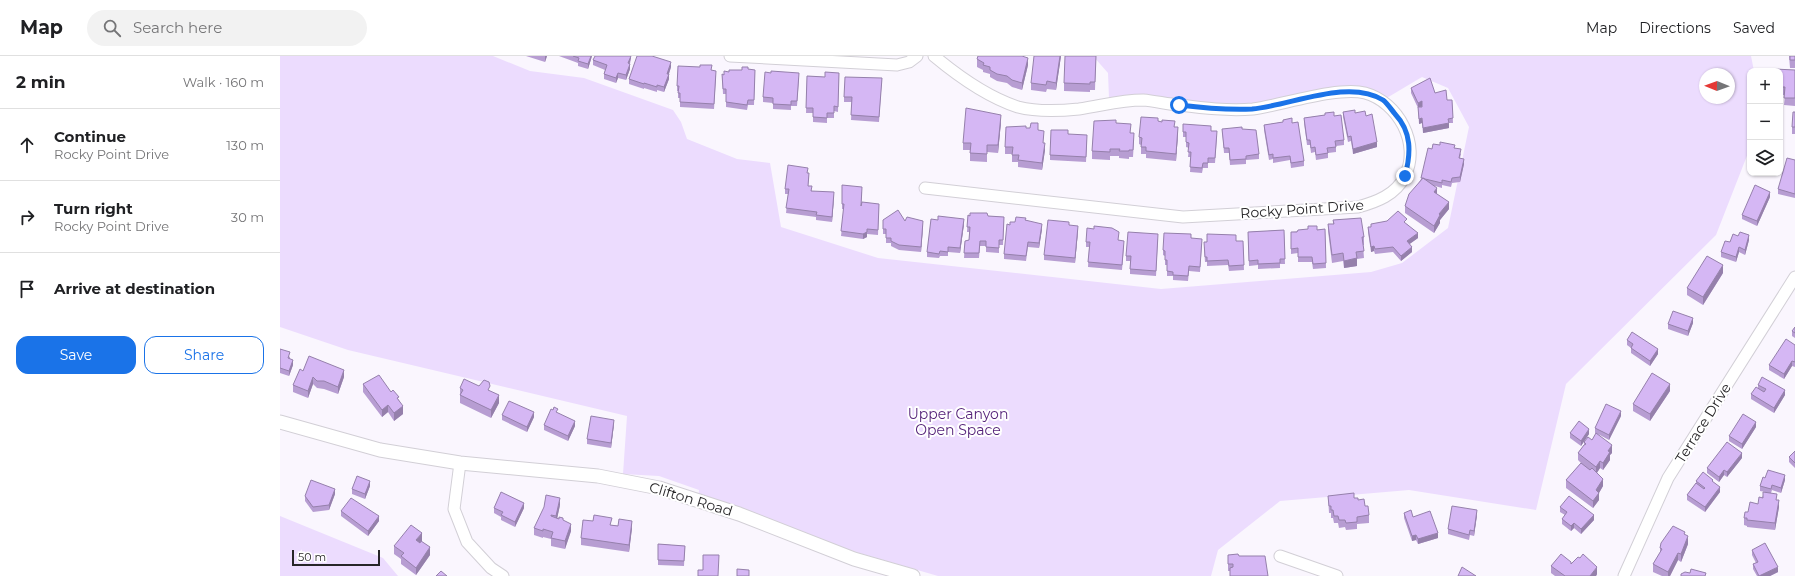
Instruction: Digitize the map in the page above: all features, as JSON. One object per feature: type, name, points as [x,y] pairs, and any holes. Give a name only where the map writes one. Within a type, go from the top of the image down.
[{"type":"street","points":[[730,56],[809,58],[897,65],[908,62],[917,56]]},
{"type":"street","name":"Rocky Point Drive","points":[[925,188],[1183,217],[1358,207],[1375,202],[1393,192],[1405,176],[1409,159],[1409,138],[1400,119],[1384,100],[1364,92],[1337,93],[1253,108],[1223,110],[1144,100],[1115,101],[1079,108],[1048,111],[1018,107],[988,94],[952,71],[934,56]]},
{"type":"street","name":"Terrace Drive","points":[[1624,576],[1668,478],[1795,277]]},
{"type":"street","name":"Clifton Road","points":[[280,422],[380,450],[460,463],[598,476],[659,488],[739,514],[854,559],[913,576]]},
{"type":"street","points":[[460,463],[454,509],[467,542],[491,568],[503,576]]},
{"type":"street","points":[[1280,556],[1337,576]]},
{"type":"green space","name":"Upper Canyon Open Space","points":[[280,56],[493,56],[530,71],[584,78],[673,110],[681,122],[687,139],[737,159],[770,163],[781,227],[878,258],[1161,289],[1371,272],[1402,263],[1448,228],[1469,127],[1448,88],[1422,77],[1385,99],[1364,90],[1253,107],[1147,99],[1109,98],[1108,73],[1093,56],[1751,56],[1753,68],[1747,68],[1747,156],[1716,235],[1566,384],[1536,510],[1409,490],[1280,501],[1218,550],[1211,576],[938,576],[859,553],[698,501],[699,490],[659,476],[623,474],[627,416],[348,350],[280,327]]},
{"type":"green space","points":[[280,516],[383,558],[398,576],[280,576]]},
{"type":"building","points":[[573,56],[591,56],[588,64],[578,61],[579,58]]},
{"type":"building","points":[[595,56],[631,56],[626,75],[618,73],[616,78],[604,74],[607,65],[593,60]]},
{"type":"building","points":[[637,56],[652,56],[671,62],[667,74],[669,74],[664,87],[657,85],[657,87],[629,79]]},
{"type":"building","points":[[978,56],[1022,56],[1028,58],[1022,83],[990,70],[990,67],[983,65],[984,63],[977,59]]},
{"type":"building","points":[[1034,56],[1060,56],[1056,83],[1047,81],[1046,85],[1031,83]]},
{"type":"building","points":[[1065,56],[1096,56],[1095,82],[1090,82],[1090,84],[1064,83]]},
{"type":"building","points":[[1790,56],[1795,56],[1795,60],[1790,60]]},
{"type":"building","points":[[700,65],[712,65],[711,70],[716,71],[714,104],[680,102],[680,93],[678,93],[679,86],[677,86],[678,66],[700,67]]},
{"type":"building","points":[[742,67],[748,67],[748,69],[755,70],[754,100],[748,100],[747,105],[726,102],[726,89],[723,89],[722,74],[724,75],[724,71],[729,72],[729,70],[742,70]]},
{"type":"building","points":[[1783,69],[1795,70],[1795,98],[1784,98],[1785,87],[1783,87]]},
{"type":"building","points":[[771,71],[799,73],[797,101],[791,101],[791,105],[773,104],[773,98],[763,97],[765,72],[771,73]]},
{"type":"building","points":[[825,72],[839,73],[838,107],[834,106],[834,113],[827,113],[827,118],[813,117],[813,108],[806,108],[807,76],[825,77]]},
{"type":"building","points":[[845,77],[882,78],[879,117],[851,115],[852,97],[844,97]]},
{"type":"building","points":[[1430,78],[1435,93],[1446,90],[1447,100],[1452,100],[1453,118],[1448,119],[1449,123],[1423,128],[1422,118],[1419,119],[1418,107],[1422,107],[1422,101],[1418,103],[1411,88]]},
{"type":"building","points":[[966,108],[1001,115],[998,145],[987,145],[987,154],[970,153],[971,143],[963,143]]},
{"type":"building","points":[[1355,110],[1355,113],[1365,111],[1366,116],[1372,114],[1377,142],[1353,149],[1351,136],[1348,137],[1343,112]]},
{"type":"building","points":[[1334,112],[1334,116],[1341,115],[1344,140],[1335,141],[1336,147],[1327,148],[1328,153],[1316,155],[1315,147],[1311,148],[1310,140],[1307,140],[1304,118]]},
{"type":"building","points":[[1793,112],[1795,112],[1795,127],[1792,127]]},
{"type":"building","points":[[1141,117],[1158,118],[1158,121],[1162,122],[1162,120],[1175,121],[1174,127],[1178,127],[1176,154],[1146,151],[1146,147],[1141,147],[1142,138],[1139,137]]},
{"type":"building","points":[[1292,118],[1292,123],[1298,122],[1304,161],[1291,163],[1290,156],[1273,158],[1273,154],[1269,155],[1264,125],[1283,122],[1283,120]]},
{"type":"building","points":[[1116,120],[1116,123],[1131,124],[1130,133],[1134,133],[1133,150],[1119,151],[1120,149],[1110,149],[1110,152],[1092,151],[1094,121]]},
{"type":"building","points":[[1031,123],[1038,123],[1038,130],[1044,131],[1043,143],[1045,143],[1042,163],[1018,160],[1019,155],[1012,155],[1013,147],[1005,147],[1006,127],[1026,126],[1026,128],[1030,128]]},
{"type":"building","points":[[1183,124],[1211,126],[1211,131],[1217,131],[1215,158],[1208,158],[1208,163],[1203,163],[1202,168],[1190,167],[1191,152],[1188,152],[1189,143],[1186,142],[1186,132],[1183,132]]},
{"type":"building","points":[[1242,127],[1242,129],[1256,130],[1259,154],[1246,156],[1246,159],[1230,160],[1229,148],[1224,148],[1222,129]]},
{"type":"building","points":[[1051,130],[1068,130],[1068,134],[1087,135],[1086,157],[1050,155]]},
{"type":"building","points":[[1440,142],[1455,145],[1454,148],[1461,149],[1459,158],[1464,159],[1460,177],[1452,178],[1451,182],[1442,180],[1442,183],[1421,178],[1428,148],[1432,149],[1433,144],[1440,145]]},
{"type":"building","points":[[1787,158],[1795,160],[1795,194],[1778,189]]},
{"type":"building","points":[[788,165],[808,168],[808,186],[812,186],[811,191],[834,192],[832,217],[816,215],[817,212],[786,208],[789,189],[785,189]]},
{"type":"building","points":[[1423,178],[1437,188],[1434,192],[1449,202],[1439,214],[1440,215],[1434,226],[1405,206],[1409,194]]},
{"type":"building","points":[[842,185],[862,187],[861,206],[862,202],[879,204],[878,230],[867,229],[867,232],[863,234],[841,231],[844,204],[842,204]]},
{"type":"building","points":[[1755,185],[1770,192],[1757,221],[1742,215]]},
{"type":"building","points":[[898,210],[905,221],[907,217],[923,221],[921,247],[899,245],[891,241],[891,238],[886,238],[886,229],[883,229],[883,220]]},
{"type":"building","points":[[1398,211],[1407,219],[1404,222],[1418,233],[1407,241],[1412,247],[1401,256],[1393,247],[1375,249],[1374,246],[1371,247],[1368,227],[1371,227],[1371,224],[1387,221]]},
{"type":"building","points":[[970,213],[987,213],[988,216],[1004,217],[1003,240],[999,240],[999,248],[986,247],[986,241],[980,241],[979,253],[964,253],[965,241],[969,240],[970,227],[967,227],[968,215],[970,216]]},
{"type":"building","points":[[938,216],[964,219],[960,248],[948,247],[948,252],[940,251],[939,254],[927,252],[931,219],[938,220]]},
{"type":"building","points":[[1016,217],[1026,218],[1025,220],[1042,224],[1039,243],[1028,242],[1026,256],[1004,254],[1007,224],[1010,225],[1010,222],[1015,222]]},
{"type":"building","points":[[1361,218],[1364,237],[1362,237],[1364,251],[1356,252],[1357,258],[1344,261],[1343,253],[1332,255],[1328,224],[1334,224],[1333,220]]},
{"type":"building","points":[[1048,220],[1069,222],[1069,225],[1078,226],[1075,258],[1044,255]]},
{"type":"building","points":[[1094,226],[1112,228],[1119,232],[1118,240],[1124,241],[1122,265],[1088,262],[1090,242],[1086,242],[1087,228],[1094,229]]},
{"type":"building","points":[[1308,226],[1317,226],[1317,230],[1325,229],[1326,263],[1313,264],[1312,257],[1298,257],[1298,248],[1291,249],[1291,232],[1308,229]]},
{"type":"building","points":[[1284,230],[1285,259],[1280,259],[1280,263],[1258,264],[1258,260],[1249,261],[1248,232]]},
{"type":"building","points":[[1128,232],[1158,234],[1156,271],[1130,269],[1131,256],[1126,256]]},
{"type":"building","points":[[1740,232],[1749,235],[1745,250],[1739,247],[1736,257],[1721,252],[1725,241],[1730,242],[1733,234],[1738,236]]},
{"type":"building","points":[[1164,233],[1191,234],[1191,238],[1202,239],[1200,267],[1189,266],[1188,276],[1173,275],[1173,272],[1167,271],[1167,260],[1165,260],[1165,251],[1163,250]]},
{"type":"building","points":[[1207,234],[1236,235],[1236,241],[1243,241],[1244,265],[1229,266],[1228,260],[1207,261],[1207,257],[1205,257],[1204,242],[1207,242]]},
{"type":"building","points":[[1707,256],[1723,265],[1703,297],[1687,288]]},
{"type":"building","points":[[1673,311],[1693,318],[1688,331],[1668,324]]},
{"type":"building","points":[[1632,332],[1658,349],[1650,361],[1631,348],[1633,344],[1627,340]]},
{"type":"building","points":[[1786,339],[1795,345],[1795,362],[1792,361],[1784,374],[1769,365]]},
{"type":"building","points":[[280,349],[290,352],[288,358],[293,360],[289,371],[280,368]]},
{"type":"building","points":[[309,356],[344,370],[338,387],[324,381],[317,381],[313,377],[308,391],[293,385],[300,369],[303,371]]},
{"type":"building","points":[[1652,373],[1670,384],[1650,414],[1633,404]]},
{"type":"building","points":[[379,375],[391,392],[393,390],[399,397],[397,398],[403,406],[394,413],[388,405],[382,410],[363,384]]},
{"type":"building","points":[[1762,377],[1785,390],[1774,408],[1751,394],[1756,387],[1764,392],[1766,389],[1758,385]]},
{"type":"building","points":[[464,379],[479,386],[484,380],[489,382],[490,386],[488,390],[499,395],[491,410],[460,395],[463,390],[460,388]]},
{"type":"building","points":[[509,401],[534,412],[527,427],[502,415]]},
{"type":"building","points":[[1606,404],[1621,411],[1609,435],[1595,428]]},
{"type":"building","points":[[554,407],[558,409],[556,412],[575,421],[568,436],[544,425],[551,409],[553,410]]},
{"type":"building","points":[[1743,414],[1756,422],[1742,444],[1729,436]]},
{"type":"building","points":[[591,416],[614,420],[611,443],[587,439]]},
{"type":"building","points":[[1579,421],[1589,429],[1581,441],[1570,433]]},
{"type":"building","points":[[1596,433],[1612,445],[1608,451],[1610,452],[1603,463],[1600,461],[1596,467],[1578,453],[1586,444],[1584,442],[1588,437],[1592,440]]},
{"type":"building","points":[[1727,442],[1742,453],[1727,472],[1724,470],[1719,477],[1707,468]]},
{"type":"building","points":[[1795,451],[1795,463],[1789,457]]},
{"type":"building","points":[[1581,463],[1590,470],[1592,468],[1603,479],[1596,490],[1599,493],[1593,501],[1566,480]]},
{"type":"building","points":[[1768,470],[1785,475],[1781,488],[1772,485],[1771,489],[1760,486],[1763,477],[1765,478]]},
{"type":"building","points":[[1703,472],[1720,487],[1705,507],[1687,495],[1696,483],[1704,489],[1705,488],[1696,481]]},
{"type":"building","points":[[357,476],[370,481],[365,494],[352,489]]},
{"type":"building","points":[[311,480],[335,489],[329,505],[313,507],[305,496]]},
{"type":"building","points":[[501,492],[524,503],[515,522],[501,515],[503,512],[494,508]]},
{"type":"building","points":[[1763,492],[1777,494],[1776,500],[1779,500],[1775,523],[1747,520],[1747,518],[1744,518],[1745,512],[1748,512],[1750,502],[1758,504],[1759,497],[1763,498]]},
{"type":"building","points":[[1354,493],[1354,498],[1358,498],[1358,500],[1364,499],[1365,506],[1368,506],[1369,515],[1357,517],[1357,522],[1346,523],[1345,520],[1339,520],[1338,516],[1334,516],[1331,506],[1329,506],[1328,496]]},
{"type":"building","points":[[546,495],[560,498],[556,516],[551,516],[559,519],[559,517],[563,518],[563,520],[571,524],[565,541],[551,538],[553,532],[534,528],[544,507]]},
{"type":"building","points":[[1569,496],[1594,515],[1581,529],[1574,523],[1571,526],[1562,519],[1567,512],[1560,507]]},
{"type":"building","points":[[351,498],[379,516],[368,531],[341,511]]},
{"type":"building","points":[[1452,506],[1477,510],[1474,531],[1470,530],[1469,535],[1448,529]]},
{"type":"building","points":[[1411,510],[1413,517],[1430,511],[1438,533],[1418,539],[1416,535],[1412,536],[1404,513]]},
{"type":"building","points":[[594,515],[612,518],[610,525],[618,526],[619,519],[632,521],[629,545],[581,538],[583,520],[593,521]]},
{"type":"building","points":[[411,525],[422,533],[416,540],[420,543],[421,541],[430,547],[416,568],[401,556],[404,553],[394,546]]},
{"type":"building","points":[[1673,526],[1685,532],[1684,534],[1688,536],[1681,554],[1678,553],[1668,572],[1653,564],[1662,549],[1660,548],[1661,543]]},
{"type":"building","points":[[1765,543],[1778,567],[1759,576],[1753,564],[1758,562],[1752,550]]},
{"type":"building","points":[[658,544],[685,546],[684,561],[658,560]]},
{"type":"building","points":[[1238,554],[1239,556],[1265,556],[1268,576],[1230,576],[1230,568],[1233,567],[1233,564],[1228,564],[1228,555]]},
{"type":"building","points":[[1561,554],[1571,562],[1571,564],[1583,554],[1597,567],[1590,576],[1565,576],[1551,566]]},
{"type":"building","points":[[703,555],[719,555],[718,576],[698,576],[698,570],[703,570]]},
{"type":"building","points":[[1462,567],[1476,576],[1458,576]]},
{"type":"building","points":[[737,569],[749,570],[749,576],[737,576]]},
{"type":"building","points":[[1691,569],[1706,573],[1705,576],[1681,576],[1681,574],[1685,572],[1690,573]]},
{"type":"building","points":[[441,571],[447,576],[436,576]]},
{"type":"route","points":[[1179,105],[1223,110],[1253,108],[1337,93],[1364,92],[1384,100],[1400,119],[1409,138],[1409,159],[1405,176]]}]
